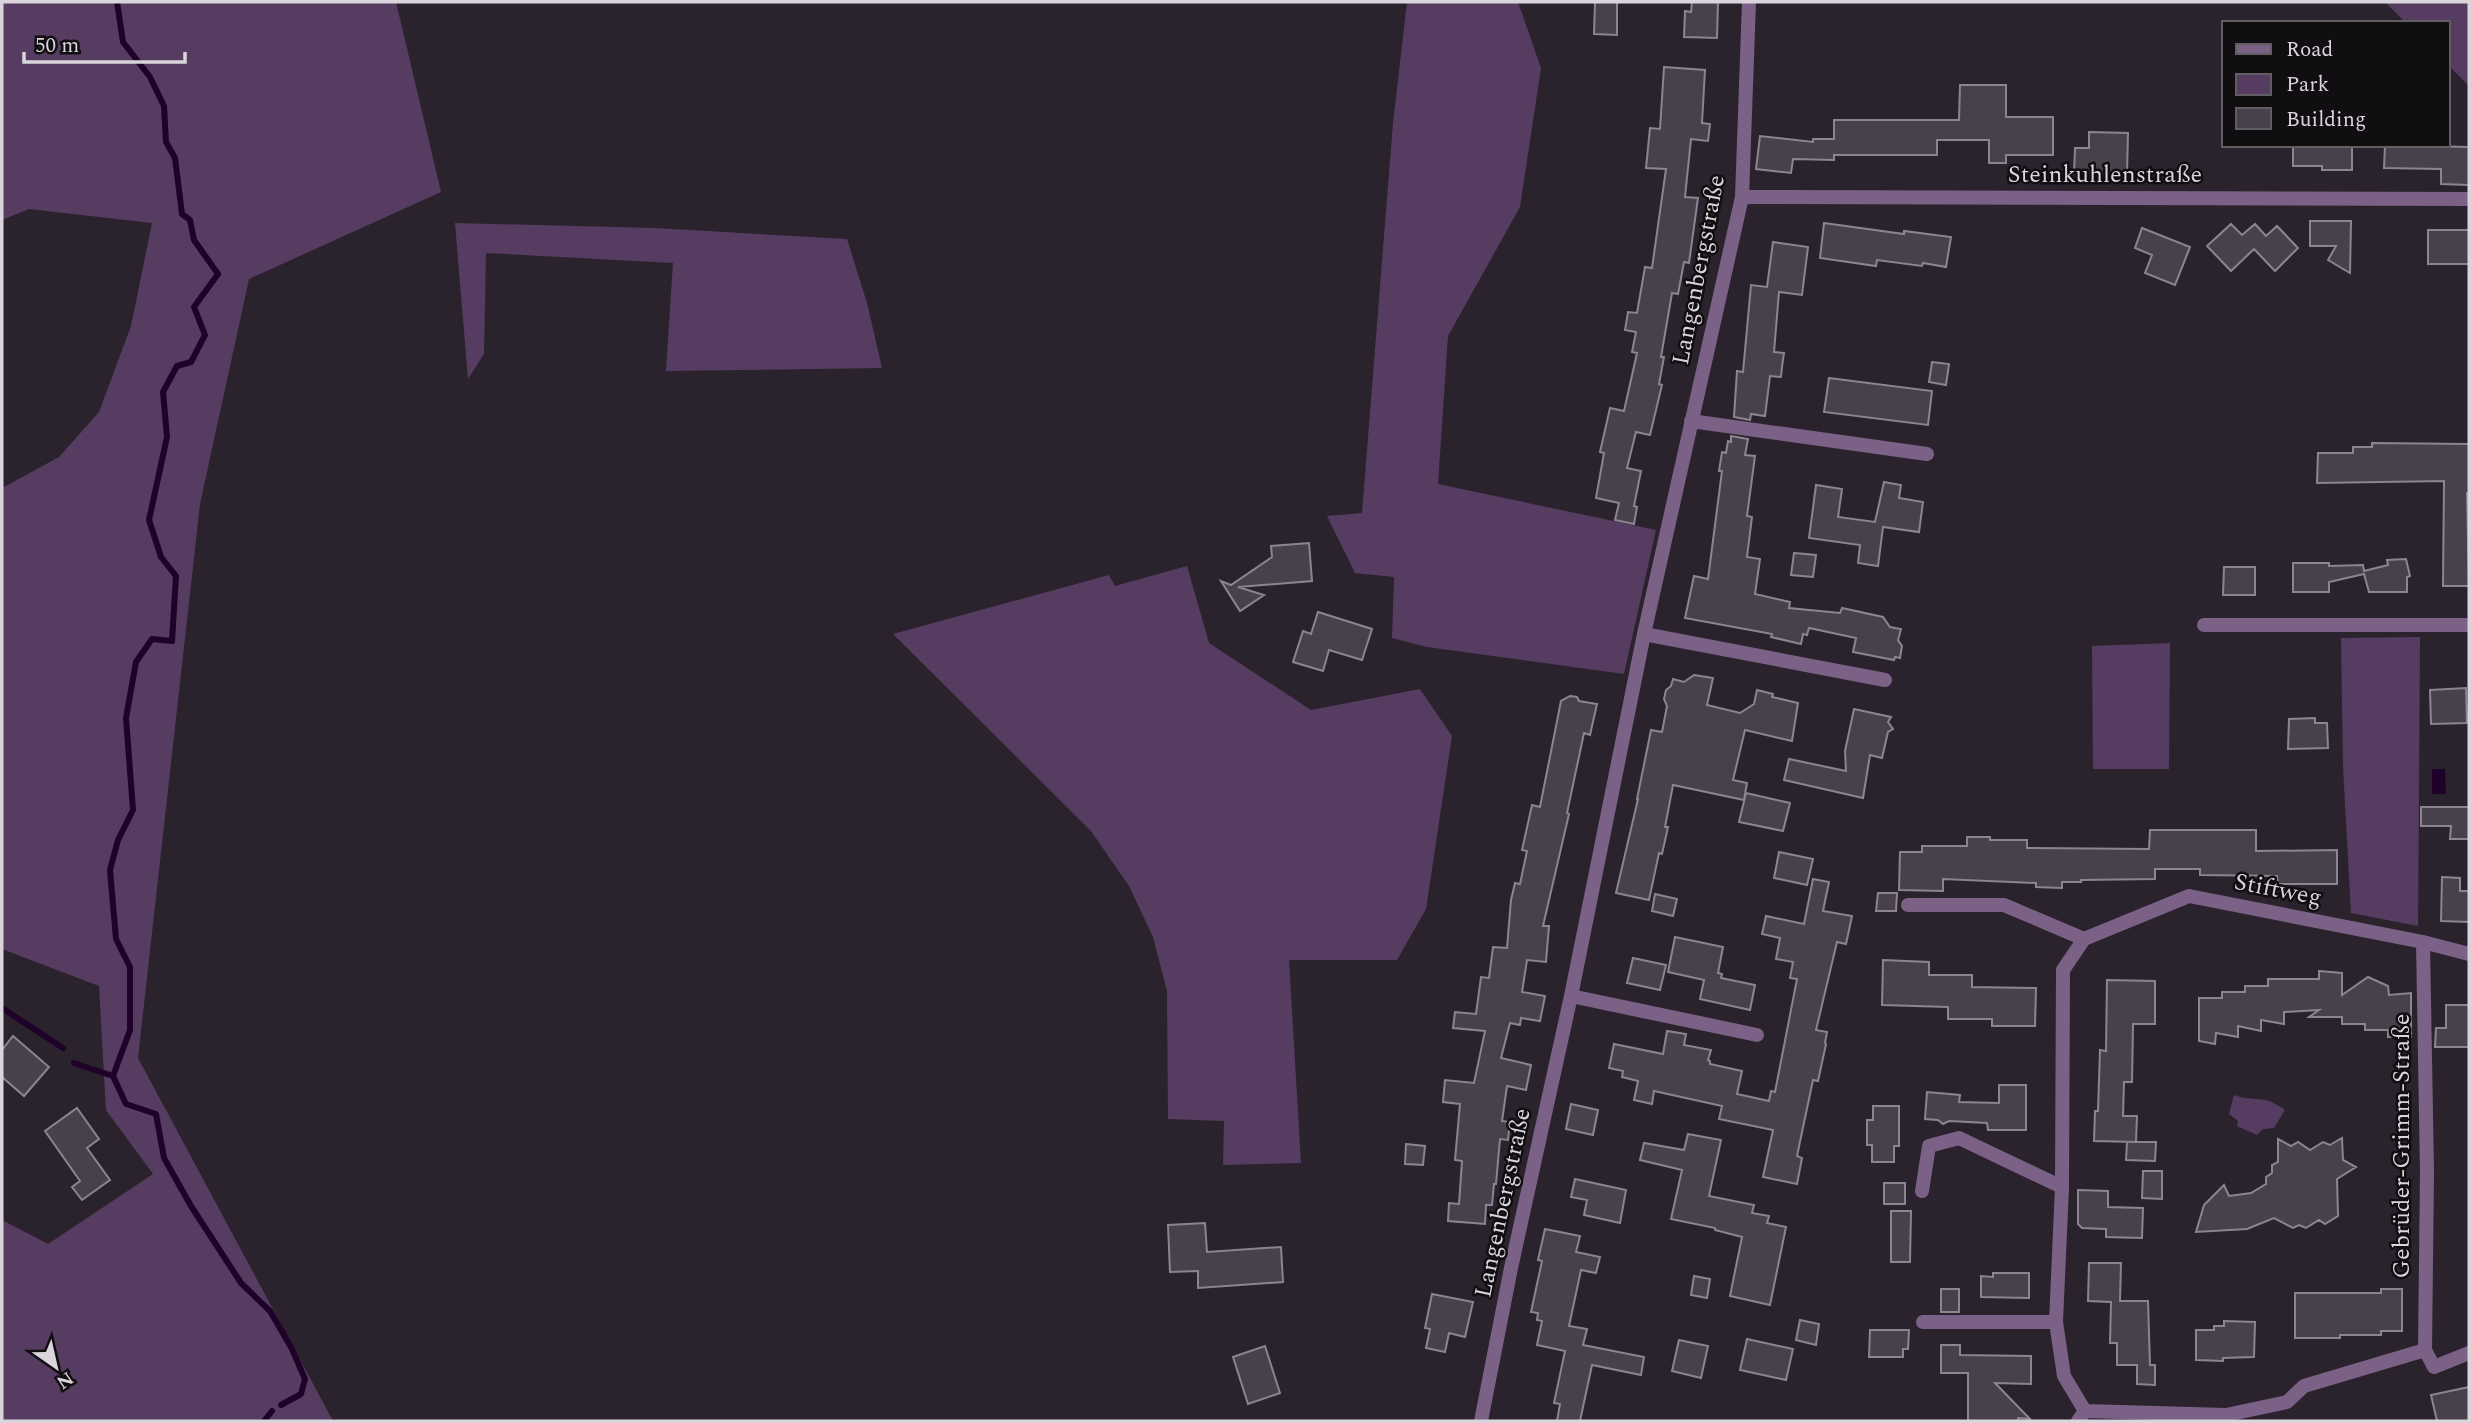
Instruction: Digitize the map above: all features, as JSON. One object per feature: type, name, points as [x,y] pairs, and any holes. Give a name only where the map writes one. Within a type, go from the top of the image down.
[{"type":"street","name":"Langenbergstraße","points":[[1481,1421],[1644,634],[1742,197],[1749,2]]},
{"type":"street","name":"Steinkuhlenstraße","points":[[1742,197],[2469,198]]},
{"type":"street","points":[[1691,421],[1927,454]]},
{"type":"street","points":[[2204,625],[2469,625]]},
{"type":"street","points":[[1644,634],[1885,680]]},
{"type":"street","name":"Stiftweg","points":[[2084,939],[2189,896],[2423,942],[2469,954]]},
{"type":"street","points":[[1908,905],[2004,905],[2084,939],[2063,970],[2062,1187],[2056,1322],[2063,1376],[2082,1416],[2226,1415],[2287,1402],[2304,1387],[2426,1350],[2434,1367],[2469,1353]]},
{"type":"street","name":"Gebrüder-Grimm-Straße","points":[[2423,942],[2427,1172],[2426,1350]]},
{"type":"street","points":[[1571,996],[1757,1035]]},
{"type":"street","points":[[1922,1191],[1929,1146],[1959,1138],[2062,1187]]},
{"type":"street","points":[[1923,1322],[2056,1322]]},
{"type":"green space","points":[[2,2],[396,2],[441,192],[249,279],[200,504],[138,1058],[333,1421],[2,1421],[2,1220],[48,1244],[153,1174],[106,1110],[99,986],[2,949],[2,488],[59,457],[99,412],[131,326],[152,223],[29,209],[2,220]]},
{"type":"green space","points":[[1407,2],[1518,2],[1541,68],[1520,207],[1448,336],[1438,484],[1656,530],[1624,674],[1427,647],[1392,638],[1394,577],[1355,573],[1327,516],[1362,513],[1393,123]]},
{"type":"green space","points":[[2385,2],[2469,2],[2469,86],[2450,67],[2450,21],[2404,21]]},
{"type":"green space","points":[[455,223],[654,228],[847,239],[867,303],[882,368],[666,371],[673,263],[486,253],[484,354],[468,379]]},
{"type":"green space","points":[[1187,566],[1209,643],[1311,710],[1420,689],[1452,736],[1426,909],[1397,960],[1289,960],[1301,1163],[1223,1165],[1224,1121],[1168,1119],[1167,991],[1153,937],[1129,886],[1091,831],[893,634],[1109,575],[1115,586]]},
{"type":"green space","points":[[2420,637],[2418,926],[2351,913],[2343,767],[2341,638]]},
{"type":"green space","points":[[2170,643],[2169,769],[2093,769],[2092,646]]},
{"type":"green space","points":[[2234,1095],[2264,1100],[2285,1110],[2274,1128],[2263,1129],[2257,1135],[2237,1126],[2238,1121],[2229,1114]]},
{"type":"shaded area","points":[[2432,769],[2445,769],[2446,794],[2432,794]]},
{"type":"building","points":[[1595,2],[1617,2],[1617,35],[1594,34]]},
{"type":"building","points":[[1692,2],[1718,2],[1717,38],[1684,37],[1685,11],[1691,12]]},
{"type":"building","points":[[1664,67],[1705,70],[1702,123],[1710,124],[1708,141],[1691,139],[1685,197],[1698,198],[1689,263],[1684,262],[1678,294],[1672,293],[1661,357],[1664,357],[1659,384],[1662,385],[1650,435],[1636,432],[1627,468],[1641,471],[1634,506],[1637,507],[1634,524],[1615,520],[1619,503],[1596,498],[1604,453],[1600,452],[1610,408],[1624,411],[1637,353],[1632,352],[1636,332],[1625,330],[1628,312],[1637,313],[1645,267],[1652,268],[1666,169],[1646,168],[1650,128],[1660,129]]},
{"type":"building","points":[[1960,85],[2006,85],[2006,117],[2053,117],[2053,155],[2006,155],[2006,163],[1989,163],[1989,140],[1937,140],[1937,155],[1834,155],[1834,160],[1793,159],[1791,173],[1756,169],[1760,136],[1813,142],[1813,139],[1834,139],[1834,120],[1959,120]]},
{"type":"building","points":[[2089,132],[2128,133],[2127,174],[2074,173],[2075,148],[2089,148]]},
{"type":"building","points":[[2293,147],[2352,147],[2352,170],[2293,166]]},
{"type":"building","points":[[2385,147],[2469,147],[2469,185],[2441,184],[2441,169],[2384,168]]},
{"type":"building","points":[[2310,221],[2351,221],[2350,273],[2328,260],[2336,246],[2310,246]]},
{"type":"building","points":[[1824,223],[1904,234],[1904,231],[1951,237],[1946,267],[1877,260],[1876,266],[1820,258]]},
{"type":"building","points":[[2231,224],[2242,235],[2255,224],[2266,236],[2277,226],[2298,248],[2275,271],[2254,249],[2231,271],[2207,246]]},
{"type":"building","points":[[2142,228],[2190,247],[2175,285],[2145,273],[2152,255],[2135,248]]},
{"type":"building","points":[[2428,230],[2469,230],[2469,264],[2428,264]]},
{"type":"building","points":[[1773,242],[1808,247],[1802,295],[1779,292],[1774,352],[1784,353],[1781,377],[1770,376],[1765,416],[1751,414],[1750,420],[1734,417],[1737,371],[1743,372],[1751,285],[1767,287]]},
{"type":"building","points":[[1932,362],[1949,364],[1946,385],[1929,382]]},
{"type":"building","points":[[1829,378],[1932,391],[1928,425],[1824,412]]},
{"type":"building","points":[[1731,436],[1748,439],[1745,455],[1755,456],[1747,516],[1752,517],[1747,557],[1760,559],[1755,594],[1790,602],[1789,608],[1840,613],[1842,608],[1883,617],[1890,627],[1901,629],[1898,640],[1902,646],[1900,658],[1895,657],[1894,660],[1853,652],[1856,638],[1809,628],[1807,635],[1803,634],[1801,644],[1771,637],[1772,634],[1685,618],[1694,576],[1708,579],[1722,452],[1726,453]]},
{"type":"building","points":[[2372,443],[2469,444],[2469,586],[2443,586],[2444,481],[2317,483],[2318,453],[2353,453],[2353,447],[2372,447]]},
{"type":"building","points":[[1884,482],[1901,485],[1899,498],[1923,502],[1919,532],[1883,527],[1878,566],[1858,563],[1860,545],[1809,538],[1816,485],[1842,489],[1838,517],[1875,522]]},
{"type":"building","points":[[1309,543],[1312,581],[1238,587],[1264,595],[1240,611],[1221,581],[1231,585],[1272,557],[1271,546]]},
{"type":"building","points":[[1794,553],[1816,555],[1813,577],[1791,575]]},
{"type":"building","points":[[2406,559],[2410,576],[2407,577],[2407,592],[2369,592],[2364,574],[2329,582],[2329,592],[2293,592],[2293,563],[2363,565],[2364,571],[2388,565],[2387,560]]},
{"type":"building","points":[[2224,567],[2255,567],[2255,595],[2223,595]]},
{"type":"building","points":[[1318,612],[1372,629],[1362,660],[1329,650],[1323,671],[1293,662],[1303,631],[1311,634]]},
{"type":"building","points":[[1694,675],[1713,678],[1707,705],[1740,713],[1754,704],[1757,690],[1773,694],[1772,697],[1798,703],[1792,741],[1745,730],[1733,780],[1747,783],[1744,800],[1673,785],[1665,827],[1668,827],[1662,854],[1659,853],[1649,900],[1616,893],[1651,730],[1662,732],[1667,706],[1664,699],[1673,679],[1684,682]]},
{"type":"building","points":[[2466,688],[2467,723],[2431,724],[2430,690]]},
{"type":"building","points":[[1570,696],[1577,697],[1579,701],[1597,704],[1590,735],[1584,733],[1567,813],[1569,814],[1543,926],[1549,926],[1546,962],[1527,960],[1522,992],[1545,996],[1540,1021],[1521,1018],[1520,1025],[1510,1023],[1501,1058],[1531,1065],[1526,1090],[1507,1086],[1502,1121],[1510,1122],[1508,1140],[1500,1139],[1496,1184],[1492,1205],[1486,1205],[1485,1224],[1448,1221],[1449,1203],[1459,1204],[1462,1161],[1455,1160],[1460,1104],[1443,1102],[1445,1080],[1474,1083],[1485,1031],[1453,1028],[1455,1012],[1476,1014],[1481,977],[1489,978],[1493,947],[1507,948],[1511,900],[1515,883],[1520,884],[1527,851],[1522,850],[1532,805],[1540,807],[1561,701]]},
{"type":"building","points":[[1854,709],[1891,717],[1888,722],[1893,729],[1888,732],[1882,758],[1870,755],[1863,798],[1784,780],[1789,759],[1846,771],[1845,751]]},
{"type":"building","points":[[2315,718],[2315,723],[2327,723],[2328,748],[2288,749],[2289,719]]},
{"type":"building","points":[[1746,793],[1790,803],[1783,831],[1739,822]]},
{"type":"building","points":[[2421,807],[2469,807],[2469,839],[2450,839],[2451,826],[2421,826]]},
{"type":"building","points":[[2150,830],[2256,830],[2256,851],[2337,850],[2337,884],[2278,884],[2277,876],[2200,875],[2200,869],[2155,869],[2155,879],[2081,880],[2062,882],[2062,888],[2036,887],[2036,883],[1943,879],[1943,891],[1899,890],[1900,852],[1922,852],[1922,846],[1967,846],[1967,837],[1990,837],[1990,840],[2027,840],[2027,848],[2149,849]]},
{"type":"building","points":[[1779,852],[1813,859],[1807,885],[1774,878]]},
{"type":"building","points":[[2442,877],[2460,878],[2460,891],[2469,891],[2469,922],[2441,921]]},
{"type":"building","points":[[1813,879],[1829,882],[1823,911],[1852,916],[1846,944],[1837,942],[1816,1030],[1827,1032],[1826,1044],[1818,1081],[1813,1080],[1797,1156],[1802,1158],[1797,1184],[1763,1177],[1773,1130],[1719,1119],[1722,1106],[1654,1091],[1652,1104],[1634,1100],[1638,1081],[1622,1077],[1623,1071],[1609,1068],[1614,1044],[1663,1054],[1667,1031],[1686,1034],[1684,1045],[1711,1050],[1708,1060],[1710,1064],[1742,1071],[1737,1094],[1769,1101],[1771,1091],[1775,1092],[1797,979],[1790,978],[1793,962],[1776,959],[1780,938],[1762,934],[1766,916],[1804,924]]},
{"type":"building","points":[[1878,893],[1897,893],[1896,911],[1876,911]]},
{"type":"building","points":[[1655,894],[1677,899],[1673,916],[1652,911]]},
{"type":"building","points":[[1675,937],[1723,947],[1718,973],[1722,974],[1721,978],[1755,985],[1750,1010],[1700,999],[1704,980],[1668,972]]},
{"type":"building","points":[[1633,958],[1666,965],[1660,990],[1627,983]]},
{"type":"building","points":[[1883,960],[1929,962],[1929,975],[1972,975],[1972,987],[2036,988],[2035,1026],[1992,1026],[1992,1019],[1948,1019],[1948,1007],[1882,1005]]},
{"type":"building","points":[[2319,971],[2342,973],[2342,995],[2368,977],[2388,986],[2389,995],[2411,993],[2411,1037],[2388,1037],[2388,1030],[2365,1030],[2365,1024],[2342,1024],[2342,1017],[2309,1017],[2319,1010],[2284,1012],[2284,1024],[2261,1020],[2261,1031],[2238,1026],[2238,1037],[2216,1033],[2215,1044],[2199,1041],[2199,998],[2222,998],[2222,992],[2245,992],[2245,986],[2268,986],[2268,979],[2319,979]]},
{"type":"building","points":[[2107,980],[2155,981],[2155,1024],[2133,1024],[2132,1082],[2124,1082],[2123,1116],[2137,1116],[2136,1142],[2094,1141],[2100,1050],[2106,1051]]},
{"type":"building","points":[[2446,1005],[2469,1005],[2469,1047],[2435,1047],[2436,1028],[2446,1028]]},
{"type":"building","points":[[13,1036],[49,1067],[24,1096],[2,1077],[2,1050]]},
{"type":"building","points":[[1999,1085],[2026,1085],[2026,1130],[1988,1130],[1987,1123],[1949,1121],[1943,1124],[1938,1120],[1925,1119],[1927,1092],[1960,1095],[1959,1102],[1999,1103]]},
{"type":"building","points":[[1571,1104],[1598,1110],[1593,1135],[1566,1129]]},
{"type":"building","points":[[1873,1106],[1899,1106],[1899,1146],[1894,1146],[1894,1162],[1872,1162],[1872,1145],[1867,1145],[1867,1120],[1873,1120]]},
{"type":"building","points":[[77,1108],[99,1139],[87,1148],[110,1180],[82,1200],[72,1187],[80,1181],[45,1131]]},
{"type":"building","points":[[1688,1134],[1721,1140],[1709,1196],[1754,1205],[1752,1213],[1769,1216],[1767,1223],[1786,1227],[1770,1305],[1730,1296],[1742,1237],[1671,1219],[1682,1170],[1640,1160],[1644,1143],[1684,1150]]},
{"type":"building","points":[[2342,1138],[2343,1160],[2356,1167],[2337,1179],[2338,1216],[2325,1224],[2319,1220],[2306,1228],[2299,1225],[2293,1228],[2274,1218],[2247,1229],[2196,1232],[2204,1205],[2224,1185],[2229,1196],[2251,1193],[2266,1184],[2266,1177],[2272,1173],[2272,1165],[2278,1162],[2278,1139],[2291,1146],[2298,1142],[2310,1150],[2323,1142],[2330,1145]]},
{"type":"building","points":[[2127,1142],[2156,1142],[2155,1161],[2126,1160]]},
{"type":"building","points":[[1406,1144],[1425,1146],[1423,1165],[1405,1164]]},
{"type":"building","points":[[2143,1171],[2162,1171],[2162,1199],[2142,1198]]},
{"type":"building","points":[[1575,1179],[1626,1190],[1620,1223],[1584,1215],[1587,1200],[1571,1197]]},
{"type":"building","points":[[1884,1183],[1905,1183],[1905,1204],[1884,1204]]},
{"type":"building","points":[[2078,1190],[2108,1191],[2108,1207],[2143,1208],[2142,1238],[2106,1237],[2106,1229],[2082,1228],[2078,1224]]},
{"type":"building","points":[[1891,1211],[1911,1211],[1910,1262],[1891,1262]]},
{"type":"building","points":[[1205,1223],[1207,1252],[1281,1247],[1283,1282],[1198,1288],[1198,1271],[1170,1272],[1168,1225]]},
{"type":"building","points":[[1545,1229],[1580,1236],[1576,1252],[1600,1257],[1596,1273],[1581,1270],[1569,1326],[1587,1329],[1583,1345],[1644,1357],[1641,1375],[1592,1365],[1580,1421],[1557,1421],[1560,1404],[1554,1403],[1565,1351],[1537,1345],[1542,1321],[1537,1320],[1538,1313],[1531,1312],[1542,1261],[1538,1260]]},
{"type":"building","points":[[2089,1263],[2121,1263],[2120,1301],[2148,1301],[2150,1365],[2155,1365],[2155,1385],[2137,1384],[2137,1365],[2117,1365],[2117,1343],[2110,1343],[2111,1302],[2088,1301]]},
{"type":"building","points":[[1993,1273],[2029,1273],[2029,1298],[1981,1297],[1981,1276],[1993,1277]]},
{"type":"building","points":[[1694,1276],[1710,1279],[1707,1298],[1691,1295]]},
{"type":"building","points":[[1941,1289],[1959,1289],[1959,1312],[1941,1312]]},
{"type":"building","points":[[2381,1289],[2402,1289],[2402,1331],[2381,1331],[2381,1335],[2340,1335],[2340,1338],[2295,1338],[2295,1293],[2381,1293]]},
{"type":"building","points":[[1432,1294],[1473,1302],[1465,1337],[1449,1333],[1445,1352],[1426,1348],[1430,1329],[1425,1328]]},
{"type":"building","points":[[1800,1320],[1819,1324],[1816,1345],[1796,1340]]},
{"type":"building","points":[[2224,1321],[2255,1322],[2254,1357],[2223,1358],[2223,1361],[2196,1360],[2196,1330],[2214,1330],[2214,1326],[2224,1326]]},
{"type":"building","points":[[1870,1330],[1909,1330],[1908,1349],[1903,1349],[1903,1357],[1869,1357]]},
{"type":"building","points":[[1747,1339],[1793,1349],[1786,1380],[1740,1370]]},
{"type":"building","points":[[1679,1340],[1708,1346],[1701,1378],[1672,1371]]},
{"type":"building","points":[[1941,1345],[1960,1345],[1960,1355],[2031,1356],[2031,1384],[1995,1383],[2030,1419],[1968,1421],[1968,1373],[1941,1373]]},
{"type":"building","points":[[1265,1346],[1280,1393],[1248,1404],[1233,1357]]},
{"type":"building","points":[[2469,1387],[2469,1421],[2437,1421],[2431,1395]]},
{"type":"waterway","points":[[117,2],[123,42],[150,77],[164,106],[166,142],[175,158],[182,214],[190,220],[194,240],[218,274],[194,307],[205,335],[191,362],[177,366],[163,392],[167,437],[149,520],[161,557],[176,576],[172,641],[152,639],[136,662],[126,718],[133,810],[118,840],[110,870],[116,939],[130,967],[130,1030],[113,1076],[126,1104],[156,1114],[164,1158],[191,1206],[241,1283],[270,1311],[292,1349],[305,1379],[301,1394],[281,1405]]},
{"type":"waterway","points":[[2,1008],[63,1048]]},
{"type":"waterway","points":[[74,1063],[113,1076]]},
{"type":"waterway","points":[[264,1421],[272,1411]]}]
